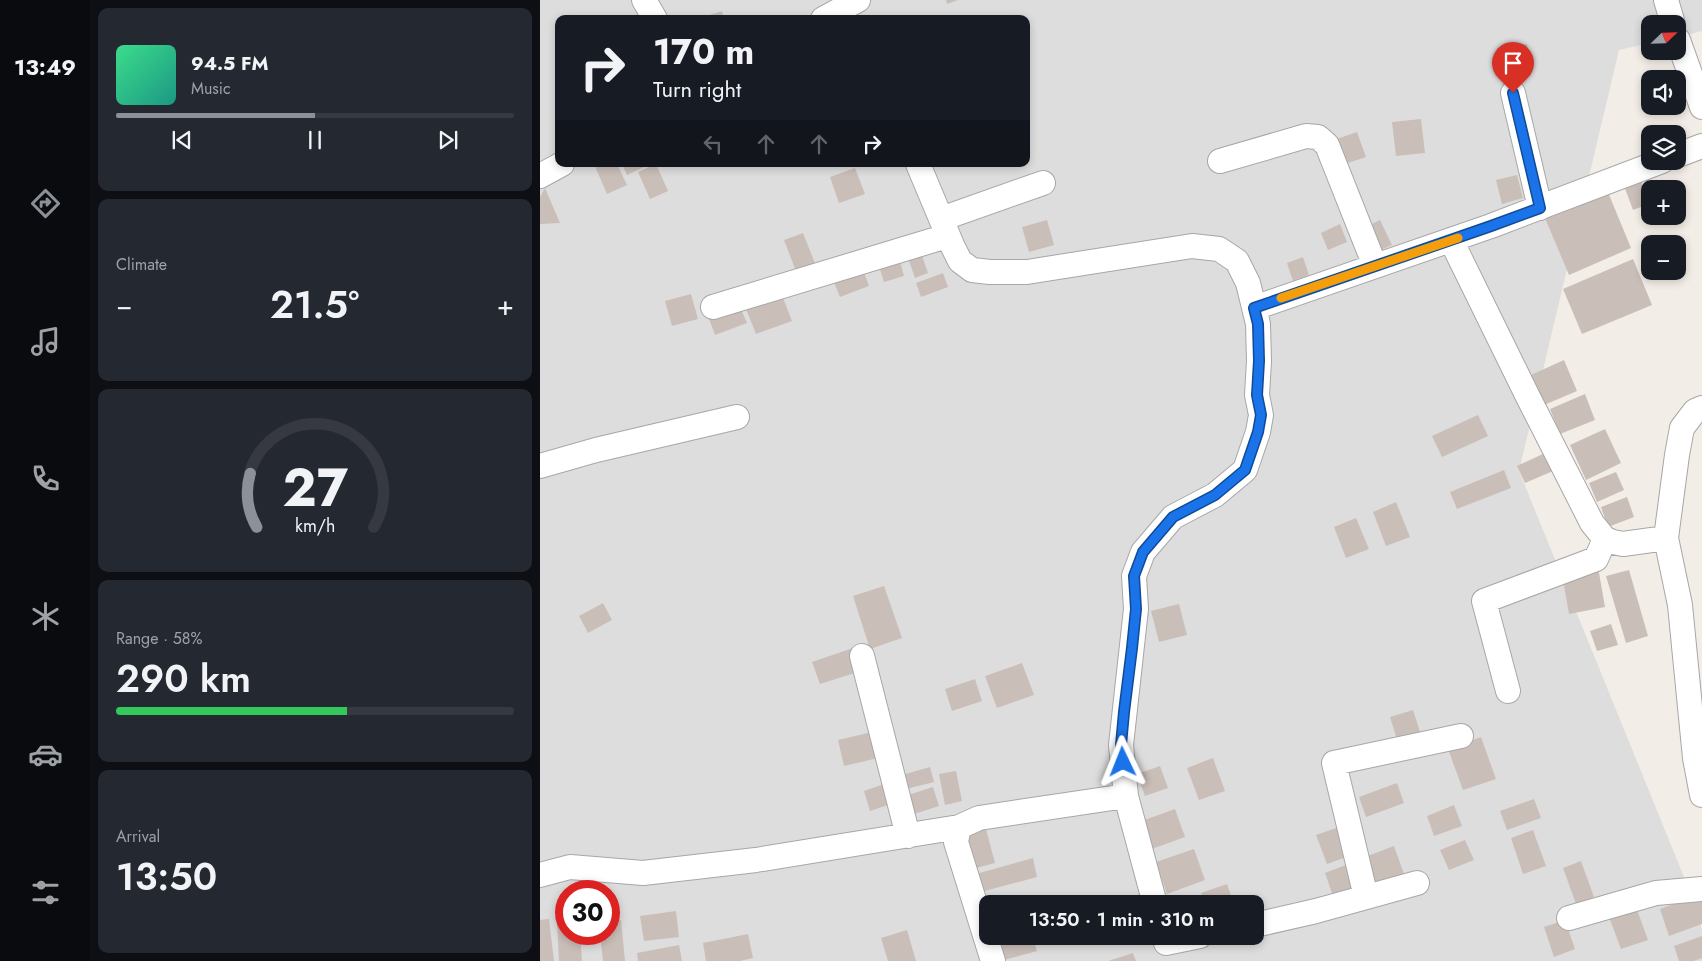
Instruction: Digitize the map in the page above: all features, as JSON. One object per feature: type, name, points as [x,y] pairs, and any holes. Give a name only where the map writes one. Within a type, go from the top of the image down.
[{"type":"street","points":[[644,0],[653,15]]},
{"type":"street","points":[[1666,0],[1670,15]]},
{"type":"street","points":[[834,15],[857,7]]},
{"type":"street","points":[[1685,60],[1702,107]]},
{"type":"street","points":[[1513,93],[1540,208]]},
{"type":"street","points":[[1220,160],[1306,136],[1318,137],[1327,145],[1375,266]]},
{"type":"street","points":[[1686,152],[1702,146]]},
{"type":"street","points":[[540,176],[556,167]]},
{"type":"street","points":[[919,167],[960,261],[972,270],[1027,272],[1192,246],[1219,249],[1237,261],[1248,284],[1258,324],[1259,361],[1257,395],[1261,415],[1258,432],[1245,470],[1215,495],[1173,517],[1143,552],[1134,576],[1136,609],[1121,745],[1126,796],[1153,895]]},
{"type":"street","points":[[1254,308],[1451,240],[1641,169]]},
{"type":"street","points":[[713,307],[944,227],[1043,183]]},
{"type":"street","points":[[1451,240],[1592,522],[1605,539],[1623,544],[1666,538]]},
{"type":"street","points":[[1702,408],[1695,412],[1682,428],[1666,538],[1680,605],[1693,649],[1695,758],[1702,795]]},
{"type":"street","points":[[540,466],[596,450],[737,417]]},
{"type":"street","points":[[1508,691],[1484,601],[1596,559],[1605,539]]},
{"type":"street","points":[[862,656],[908,836]]},
{"type":"street","points":[[1366,897],[1334,764],[1461,736]]},
{"type":"street","points":[[540,875],[570,867],[644,873],[756,860],[959,828],[978,818],[1126,796]]},
{"type":"street","points":[[959,828],[956,842],[993,961]]},
{"type":"street","points":[[1264,923],[1316,912],[1417,883]]},
{"type":"street","points":[[1569,918],[1656,893],[1702,889]]},
{"type":"shaded area","points":[[540,0],[1702,0],[1702,31],[1686,35],[1686,15],[1641,15],[1641,45],[1619,50],[1519,471],[1697,909],[1702,930],[1702,961],[540,961]]},
{"type":"building","points":[[946,0],[958,0],[947,4]]},
{"type":"building","points":[[722,11],[723,15],[709,15]]},
{"type":"building","points":[[1527,44],[1531,74],[1502,78],[1497,48]]},
{"type":"building","points":[[1421,119],[1425,153],[1396,156],[1392,122]]},
{"type":"building","points":[[1357,132],[1366,157],[1339,166],[1331,141]]},
{"type":"building","points":[[595,167],[618,167],[627,185],[607,194]]},
{"type":"building","points":[[623,167],[644,167],[627,175]]},
{"type":"building","points":[[649,167],[657,167],[668,191],[650,199],[638,172]]},
{"type":"building","points":[[855,168],[865,194],[839,203],[830,177]]},
{"type":"building","points":[[1517,175],[1523,198],[1502,204],[1496,180]]},
{"type":"building","points":[[1640,177],[1641,207],[1633,210],[1623,183]]},
{"type":"building","points":[[1605,185],[1631,248],[1569,275],[1542,211]]},
{"type":"building","points":[[545,188],[560,223],[540,224],[540,197]]},
{"type":"building","points":[[1047,220],[1054,245],[1029,252],[1022,227]]},
{"type":"building","points":[[1380,220],[1392,245],[1376,252],[1364,228]]},
{"type":"building","points":[[1340,224],[1347,242],[1328,250],[1321,233]]},
{"type":"building","points":[[803,233],[816,266],[797,274],[784,240]]},
{"type":"building","points":[[920,250],[928,273],[915,278],[907,255]]},
{"type":"building","points":[[898,254],[904,276],[884,282],[877,260]]},
{"type":"building","points":[[1303,257],[1309,275],[1293,281],[1287,263]]},
{"type":"building","points":[[1633,259],[1652,305],[1582,334],[1563,289]]},
{"type":"building","points":[[861,264],[869,286],[840,297],[831,275]]},
{"type":"building","points":[[943,273],[948,287],[921,297],[916,283]]},
{"type":"building","points":[[780,290],[792,321],[756,334],[744,304]]},
{"type":"building","points":[[691,294],[698,319],[672,326],[665,301]]},
{"type":"building","points":[[740,307],[747,323],[715,335],[709,319]]},
{"type":"building","points":[[1564,360],[1577,391],[1544,405],[1531,375]]},
{"type":"building","points":[[1585,394],[1595,420],[1560,434],[1550,409]]},
{"type":"building","points":[[1478,415],[1488,436],[1442,457],[1432,436]]},
{"type":"building","points":[[1605,429],[1621,463],[1586,480],[1570,445]]},
{"type":"building","points":[[1545,453],[1553,471],[1525,483],[1517,466]]},
{"type":"building","points":[[1504,470],[1511,488],[1457,509],[1450,492]]},
{"type":"building","points":[[1616,472],[1624,490],[1597,502],[1589,483]]},
{"type":"building","points":[[1627,497],[1634,517],[1608,527],[1601,507]]},
{"type":"building","points":[[1396,502],[1410,537],[1386,546],[1373,512]]},
{"type":"building","points":[[1356,518],[1369,549],[1346,558],[1334,527]]},
{"type":"building","points":[[1598,567],[1605,607],[1569,614],[1562,574]]},
{"type":"building","points":[[1629,570],[1648,636],[1626,643],[1606,576]]},
{"type":"building","points":[[884,586],[902,638],[870,649],[853,596]]},
{"type":"building","points":[[603,603],[612,620],[588,633],[579,616]]},
{"type":"building","points":[[1179,604],[1187,635],[1159,642],[1151,611]]},
{"type":"building","points":[[1611,624],[1618,645],[1597,651],[1590,631]]},
{"type":"building","points":[[853,648],[861,671],[820,684],[812,662]]},
{"type":"building","points":[[1022,663],[1034,695],[997,708],[985,676]]},
{"type":"building","points":[[975,679],[982,701],[952,711],[945,689]]},
{"type":"building","points":[[1413,710],[1422,738],[1399,746],[1390,717]]},
{"type":"building","points":[[872,732],[878,758],[844,766],[838,740]]},
{"type":"building","points":[[1481,737],[1496,779],[1463,790],[1448,749]]},
{"type":"building","points":[[1213,758],[1225,791],[1199,800],[1187,768]]},
{"type":"building","points":[[1160,766],[1168,788],[1145,796],[1137,774]]},
{"type":"building","points":[[930,767],[934,782],[906,789],[902,775]]},
{"type":"building","points":[[956,771],[962,801],[945,805],[939,774]]},
{"type":"building","points":[[1397,783],[1404,803],[1366,817],[1359,797]]},
{"type":"building","points":[[884,784],[891,804],[870,811],[864,791]]},
{"type":"building","points":[[933,787],[939,806],[914,814],[908,795]]},
{"type":"building","points":[[1534,799],[1541,818],[1507,830],[1500,811]]},
{"type":"building","points":[[1454,805],[1462,826],[1434,836],[1427,816]]},
{"type":"building","points":[[1175,809],[1185,837],[1149,850],[1139,822]]},
{"type":"building","points":[[985,825],[995,863],[976,868],[966,830]]},
{"type":"building","points":[[1342,826],[1352,855],[1327,864],[1316,835]]},
{"type":"building","points":[[1533,830],[1546,866],[1523,874],[1511,838]]},
{"type":"building","points":[[1465,840],[1474,860],[1449,870],[1440,850]]},
{"type":"building","points":[[1394,846],[1404,874],[1375,884],[1365,857]]},
{"type":"building","points":[[1194,849],[1205,880],[1167,894],[1156,862]]},
{"type":"building","points":[[1033,858],[1037,877],[981,892],[976,874]]},
{"type":"building","points":[[1581,861],[1594,897],[1576,904],[1563,868]]},
{"type":"building","points":[[1351,863],[1360,889],[1334,899],[1325,873]]},
{"type":"building","points":[[1227,884],[1231,895],[1202,895],[1201,893]]},
{"type":"building","points":[[1702,894],[1702,924],[1669,936],[1660,909]]},
{"type":"building","points":[[1636,907],[1648,940],[1621,949],[1609,917]]},
{"type":"building","points":[[676,911],[679,937],[644,941],[640,916]]},
{"type":"building","points":[[549,919],[554,961],[540,961],[540,920]]},
{"type":"building","points":[[620,920],[625,961],[603,961],[601,945],[620,945]]},
{"type":"building","points":[[1565,920],[1575,949],[1554,957],[1544,927]]},
{"type":"building","points":[[907,930],[916,961],[888,961],[881,938]]},
{"type":"building","points":[[748,934],[753,958],[740,961],[706,961],[703,943]]},
{"type":"building","points":[[1702,936],[1702,958],[1694,961],[1679,961],[1674,946]]},
{"type":"building","points":[[558,945],[581,945],[582,961],[559,961]]},
{"type":"building","points":[[679,945],[682,961],[638,961],[637,953]]},
{"type":"building","points":[[996,945],[1035,945],[1037,951],[1000,961]]},
{"type":"building","points":[[1133,953],[1136,961],[1108,961]]},
{"type":"slow traffic","points":[[1281,298],[1458,238]]},
{"type":"route","points":[[1123,762],[1121,745],[1136,609],[1134,576],[1143,552],[1173,517],[1215,495],[1245,470],[1258,432],[1261,415],[1257,395],[1259,361],[1258,324],[1254,308],[1540,208],[1513,93]]}]
